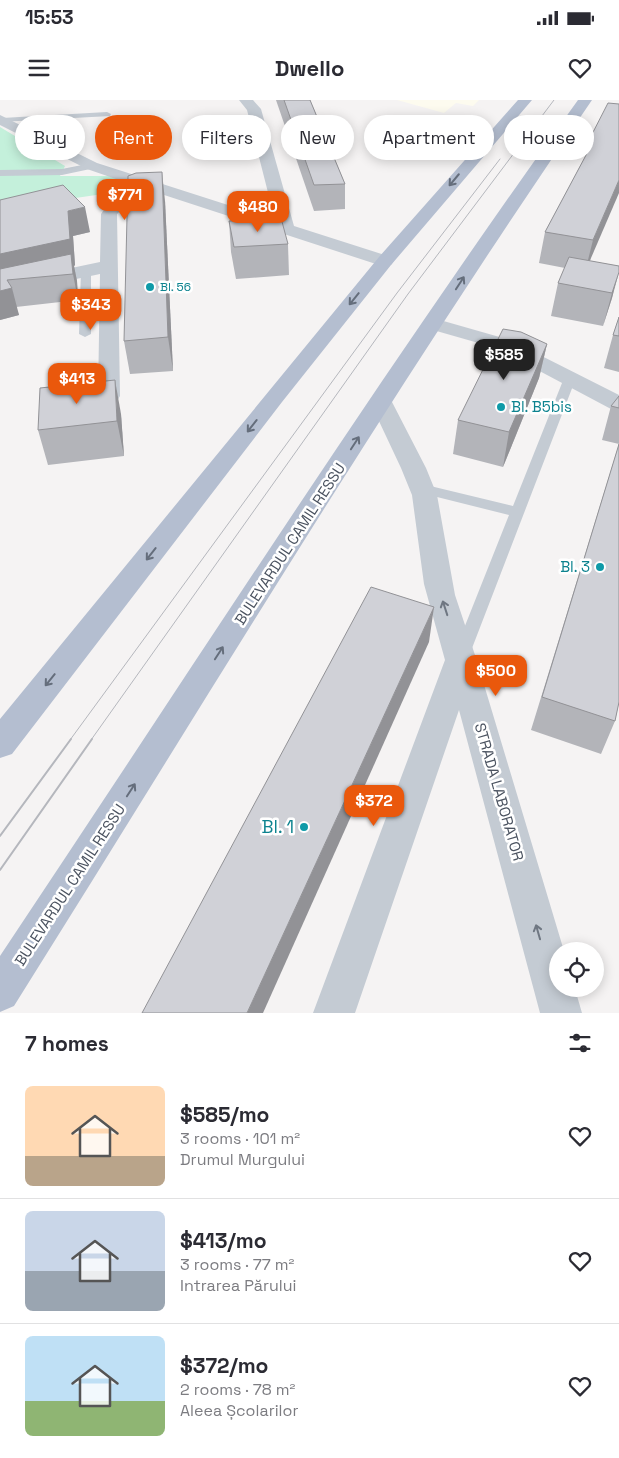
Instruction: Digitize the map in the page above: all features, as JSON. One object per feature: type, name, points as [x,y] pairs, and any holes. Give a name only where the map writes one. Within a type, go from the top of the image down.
[{"type":"main road","name":"BULEVARDUL CAMIL RESSU","points":[[0,992],[381,402],[585,100]]},
{"type":"main road","points":[[0,744],[384,261],[522,102]]},
{"type":"street","points":[[246,100],[254,109],[286,229]]},
{"type":"street","points":[[1,119],[92,166],[384,261]]},
{"type":"street","points":[[109,396],[109,214],[118,203],[158,187]]},
{"type":"street","points":[[0,289],[109,266]]},
{"type":"street","points":[[433,324],[503,344],[619,404]]},
{"type":"street","name":"STRADA LABORATOR","points":[[381,402],[422,489],[428,510],[435,570],[561,1013]]},
{"type":"street","points":[[334,1013],[461,658]]},
{"type":"lane","points":[[1,119],[107,114]]},
{"type":"lane","points":[[0,173],[62,172],[92,166]]},
{"type":"lane","points":[[85,334],[86,271]]},
{"type":"lane","points":[[461,658],[570,378]]},
{"type":"lane","points":[[422,489],[517,512]]},
{"type":"shaded area","points":[[397,100],[479,100],[473,106],[456,103],[444,113]]},
{"type":"green space","points":[[0,127],[15,136],[15,160],[55,160],[65,166],[60,176],[114,176],[129,182],[103,194],[0,209]]},
{"type":"building","points":[[284,100],[310,100],[316,115],[289,115]]},
{"type":"building","points":[[608,103],[619,104],[619,180],[593,240],[545,232],[583,160],[594,160],[594,130]]},
{"type":"building","points":[[305,160],[335,160],[345,184],[314,185]]},
{"type":"building","name":"Bl. 56","points":[[162,172],[168,337],[124,341],[128,176],[136,173]]},
{"type":"building","points":[[63,185],[85,207],[68,211],[70,239],[0,254],[0,200]]},
{"type":"building","points":[[281,218],[288,244],[234,247],[229,221]]},
{"type":"building","points":[[71,254],[73,274],[7,280],[12,288],[0,291],[0,269]]},
{"type":"building","points":[[569,257],[619,266],[619,272],[612,293],[558,283]]},
{"type":"building","points":[[619,317],[619,336],[613,335]]},
{"type":"building","points":[[503,329],[521,332],[547,344],[509,432],[458,420]]},
{"type":"building","points":[[115,380],[117,421],[38,430],[40,388]]},
{"type":"building","points":[[619,396],[619,408],[611,406]]},
{"type":"building","name":"Bl. 3","points":[[619,444],[619,702],[615,721],[542,697]]},
{"type":"building","name":"Bl. 1","points":[[371,587],[434,607],[247,1013],[142,1013]]},
{"type":"tram line","points":[[91,740],[408,294],[554,100]]},
{"type":"tram line","points":[[70,740],[397,293],[500,159]]},
{"type":"tram line","points":[[0,836],[71,739]]},
{"type":"tram line","points":[[0,870],[92,739]]},
{"type":"place","name":"Bl. 56","points":[[150,287]]},
{"type":"place","name":"Bl. B5bis","points":[[501,407]]},
{"type":"place","name":"Bl. 3","points":[[600,567]]},
{"type":"place","name":"Bl. 1","points":[[304,827]]}]
